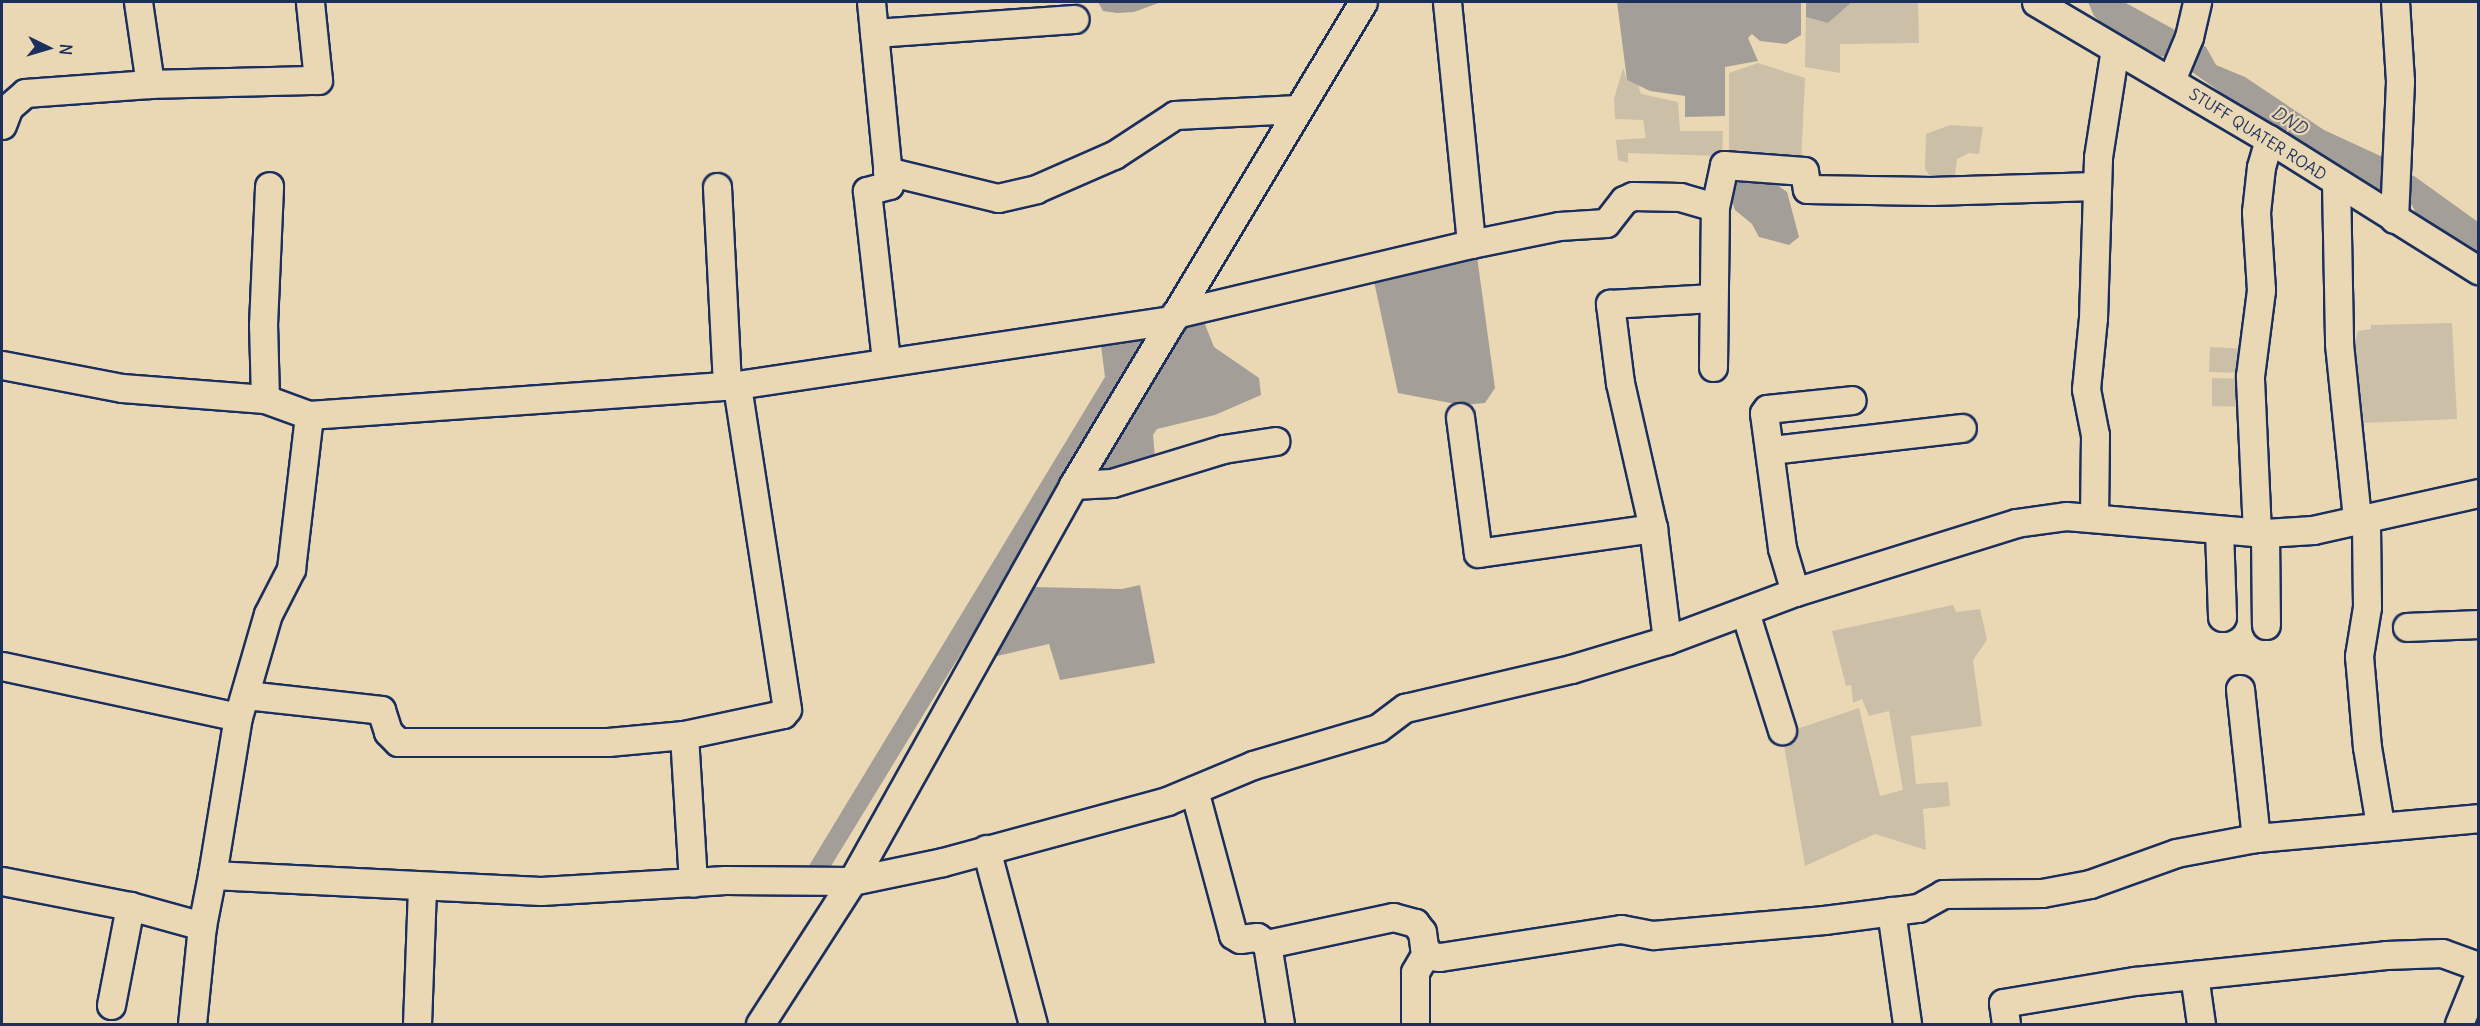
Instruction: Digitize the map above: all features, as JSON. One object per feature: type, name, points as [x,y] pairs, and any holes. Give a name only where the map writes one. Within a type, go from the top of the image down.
[{"type":"street","points":[[138,2],[150,84]]},
{"type":"street","points":[[2,125],[9,107],[25,93],[150,84],[318,80],[310,2]]},
{"type":"street","points":[[871,2],[889,185],[867,190],[886,361]]},
{"type":"street","points":[[760,1024],[852,881],[1073,485],[1363,2]]},
{"type":"street","points":[[1447,2],[1471,244]]},
{"type":"street","name":"STUFF QUATER ROAD","points":[[2036,2],[2115,49],[2175,71],[2269,139],[2336,182],[2396,209],[2478,270]]},
{"type":"street","points":[[2175,71],[2188,37],[2197,2]]},
{"type":"street","points":[[2395,2],[2400,81],[2396,209]]},
{"type":"street","points":[[874,33],[1075,19]]},
{"type":"street","points":[[2094,518],[2095,435],[2086,389],[2093,318],[2096,186],[2115,49]]},
{"type":"street","points":[[887,171],[998,198],[1036,189],[1114,155],[1175,115],[1298,110]]},
{"type":"street","points":[[2266,625],[2250,376],[2261,290],[2256,212],[2269,139]]},
{"type":"street","points":[[1713,367],[1712,298],[1717,264],[1715,207],[1724,165],[1804,171],[1807,189],[1931,190],[2096,186]]},
{"type":"street","points":[[2336,182],[2339,344],[2357,518],[2366,525],[2367,607],[2359,656],[2367,747],[2380,825]]},
{"type":"street","points":[[265,399],[263,325],[269,186]]},
{"type":"street","points":[[2,666],[242,706],[381,710],[388,732],[398,742],[608,742],[684,735],[783,714],[787,709],[732,384],[717,187]]},
{"type":"street","points":[[2,365],[122,388],[265,399],[309,416],[732,384],[1173,317],[1471,244],[1559,226],[1606,223],[1624,200],[1634,196],[1680,197],[1715,207]]},
{"type":"street","points":[[1667,640],[1653,528],[1620,383],[1610,304],[1712,298]]},
{"type":"street","points":[[1795,592],[1782,548],[1771,450],[1764,413],[1767,409],[1852,400]]},
{"type":"street","points":[[192,1024],[202,926],[242,706],[268,614],[291,569],[309,416]]},
{"type":"street","points":[[1460,417],[1478,553],[1653,528]]},
{"type":"street","points":[[1771,450],[1962,429]]},
{"type":"street","points":[[1073,485],[1112,483],[1223,449],[1275,441]]},
{"type":"street","points":[[212,875],[422,887],[542,891],[693,883],[852,881],[1100,821],[1194,790],[1262,762],[1378,728],[1405,708],[1571,669],[1667,640],[1795,592],[2010,524],[2067,516],[2261,533],[2313,530],[2357,518],[2478,493]]},
{"type":"street","points":[[2219,530],[2222,617]]},
{"type":"street","points":[[1745,612],[1782,730]]},
{"type":"street","points":[[2407,627],[2478,624]]},
{"type":"street","points":[[2240,689],[2256,838]]},
{"type":"street","points":[[684,735],[693,883]]},
{"type":"street","points":[[1194,790],[1233,935],[1240,939],[1257,937],[1268,944],[1393,917],[1415,923],[1426,951],[1440,957],[1621,929],[1653,935],[1918,908],[1943,894],[2042,893],[2090,884],[2176,853],[2256,838],[2380,825],[2478,818]]},
{"type":"street","points":[[986,849],[1033,1024]]},
{"type":"street","points":[[2,881],[129,906],[202,926]]},
{"type":"street","points":[[417,1024],[422,887]]},
{"type":"street","points":[[111,1005],[129,906]]},
{"type":"street","points":[[1890,911],[1907,1024]]},
{"type":"street","points":[[1268,944],[1280,1024]]},
{"type":"street","points":[[1415,1024],[1415,972],[1426,951]]},
{"type":"street","points":[[2006,1024],[2003,1003],[2062,991],[2194,975],[2442,953],[2478,966]]},
{"type":"street","points":[[2194,975],[2201,1024]]},
{"type":"street","points":[[2459,1024],[2478,977]]},
{"type":"shaded area","points":[[1852,2],[1918,2],[1919,43],[1840,44],[1840,73],[1805,67],[1806,17],[1828,23]]},
{"type":"shaded area","points":[[1758,63],[1805,78],[1801,164],[1729,160],[1729,73]]},
{"type":"shaded area","points":[[1623,68],[1627,80],[1638,85],[1641,94],[1678,102],[1680,131],[1723,131],[1722,156],[1628,153],[1628,163],[1618,160],[1616,140],[1646,138],[1643,120],[1615,119],[1614,99]]},
{"type":"shaded area","points":[[1950,125],[1983,127],[1979,154],[1969,153],[1957,159],[1954,185],[1931,178],[1925,169],[1926,134]]},
{"type":"shaded area","points":[[2452,323],[2457,419],[2361,423],[2360,407],[2350,407],[2344,372],[2357,369],[2357,357],[2352,351],[2358,331],[2371,329],[2371,325]]},
{"type":"shaded area","points":[[2210,347],[2247,349],[2246,373],[2209,372]]},
{"type":"shaded area","points":[[2212,378],[2246,379],[2245,407],[2212,406]]},
{"type":"shaded area","points":[[1953,605],[1956,612],[1980,609],[1987,640],[1973,660],[1982,726],[1911,736],[1916,784],[1948,782],[1950,806],[1923,809],[1926,850],[1875,834],[1805,866],[1782,734],[1859,708],[1880,796],[1903,790],[1889,711],[1869,716],[1862,699],[1853,703],[1851,685],[1846,686],[1832,631]]},
{"type":"water","points":[[1098,2],[1161,2],[1134,12],[1117,13],[1103,11]]},
{"type":"water","points":[[1617,2],[1801,2],[1801,35],[1786,44],[1760,41],[1752,34],[1748,38],[1758,61],[1725,67],[1725,116],[1685,117],[1685,96],[1650,91],[1627,80]]},
{"type":"water","points":[[1806,2],[1852,2],[1828,23],[1806,17]]},
{"type":"water","name":"DND","points":[[2088,2],[2124,2],[2206,47],[2216,65],[2245,77],[2324,130],[2387,159],[2392,168],[2414,176],[2478,222],[2478,254],[2417,216],[2412,205],[2382,192],[2247,111],[2168,55],[2161,57],[2111,31],[2094,16]]},
{"type":"water","points":[[1748,179],[1772,181],[1787,192],[1799,237],[1789,245],[1759,237],[1752,224],[1735,210],[1729,193],[1734,182]]},
{"type":"water","points":[[1476,249],[1495,388],[1485,403],[1461,405],[1398,393],[1372,272]]},
{"type":"water","points":[[1202,317],[1214,347],[1259,378],[1261,395],[1215,415],[1157,429],[1153,435],[1155,458],[1096,475],[1097,466],[1168,355],[1182,326]]},
{"type":"water","points":[[1153,330],[1035,532],[828,871],[807,869],[1105,377],[1100,337]]},
{"type":"water","points":[[1140,585],[1155,663],[1060,680],[1049,644],[984,659],[1020,590],[1034,587],[1122,589]]}]
